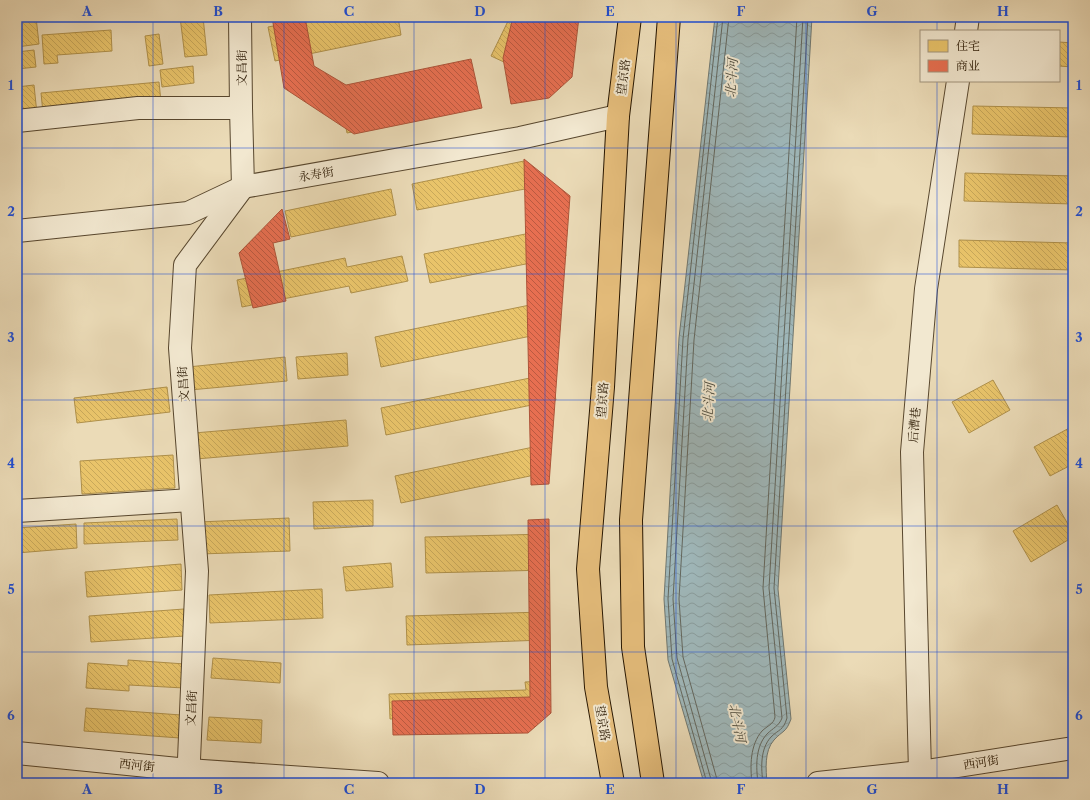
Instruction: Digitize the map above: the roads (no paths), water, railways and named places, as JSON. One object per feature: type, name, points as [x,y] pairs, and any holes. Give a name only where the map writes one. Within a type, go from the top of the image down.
[{"type":"main road","name":"望京路","points":[[613,783],[596,687],[588,569],[603,387],[618,116],[630,17]]},
{"type":"main road","points":[[653,783],[633,647],[631,520],[669,17]]},
{"type":"street","name":"文昌街","points":[[188,777],[197,571],[180,348],[185,265],[243,187],[240,108],[240,17]]},
{"type":"street","points":[[966,30],[968,17]]},
{"type":"street","name":"后漕巷","points":[[921,777],[912,452],[926,289],[958,82]]},
{"type":"street","points":[[17,121],[138,108],[240,108]]},
{"type":"street","name":"永寿街","points":[[17,232],[188,212],[243,187],[520,138],[618,116]]},
{"type":"street","points":[[17,511],[191,500]]},
{"type":"street","name":"西河街","points":[[818,783],[921,777],[1073,748]]},
{"type":"street","name":"西河街","points":[[17,753],[188,777],[369,783]]},
{"type":"water","name":"北斗河","points":[[715,17],[812,17],[778,589],[791,719],[786,729],[771,744],[766,761],[767,783],[704,783],[668,660],[664,599],[679,338]]}]
